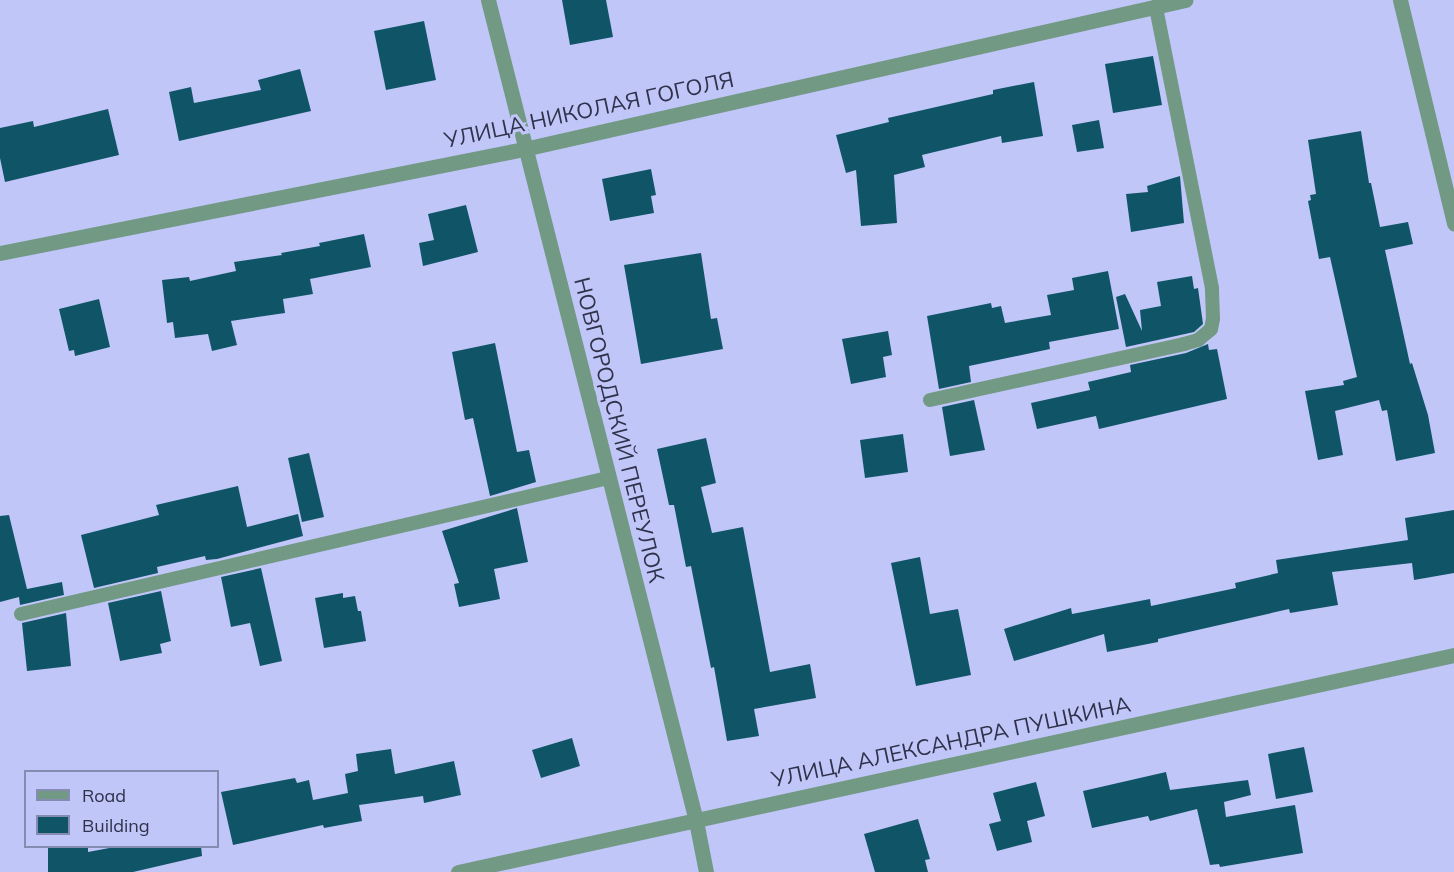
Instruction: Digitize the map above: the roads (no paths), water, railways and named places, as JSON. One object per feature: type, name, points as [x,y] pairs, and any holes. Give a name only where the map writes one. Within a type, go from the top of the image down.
[{"type":"street","name":"НОВГОРОДСКИЙ ПЕРЕУЛОК","points":[[488,0],[696,821],[706,872]]},
{"type":"street","name":"УЛИЦА НИКОЛАЯ ГОГОЛЯ","points":[[0,253],[524,149],[1185,0]]},
{"type":"street","points":[[1400,0],[1454,224]]},
{"type":"street","name":"УЛИЦА АЛЕКСАНДРА ПУШКИНА","points":[[458,872],[1454,655]]},
{"type":"lane","points":[[930,400],[1184,344],[1198,340],[1211,329],[1212,288],[1156,7]]},
{"type":"lane","points":[[21,614],[608,478]]}]
